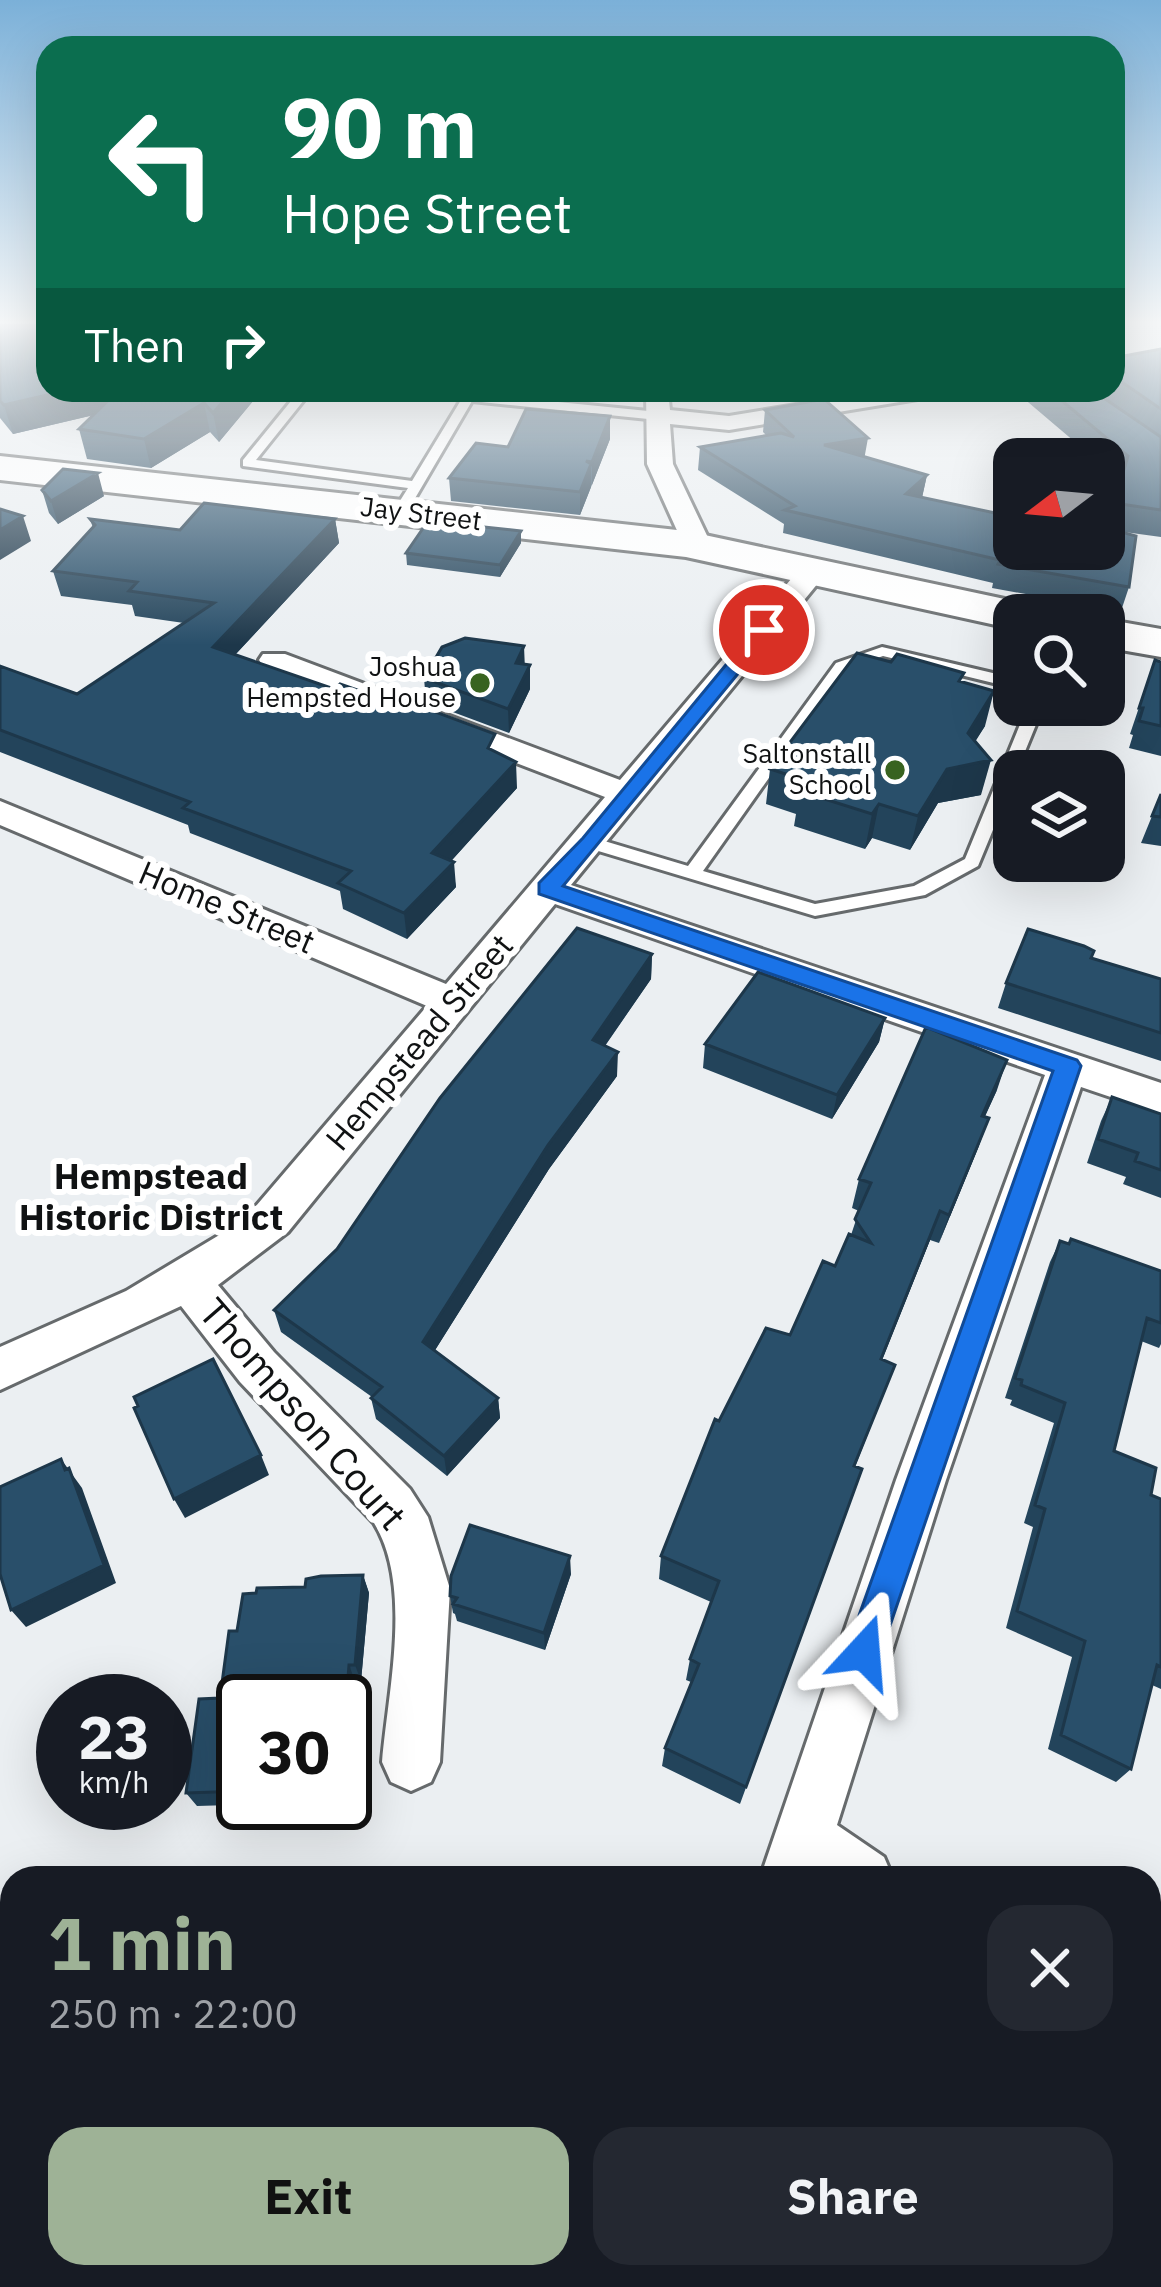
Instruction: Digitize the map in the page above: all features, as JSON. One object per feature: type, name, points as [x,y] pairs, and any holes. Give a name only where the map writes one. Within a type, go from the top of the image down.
[{"type":"main road","name":"Jay Street","points":[[0,468],[307,486],[408,498],[698,546],[993,610]]},
{"type":"main road","points":[[1125,637],[1161,643]]},
{"type":"street","points":[[658,432],[660,464],[698,546]]},
{"type":"street","name":"Hempstead Street","points":[[0,1370],[189,1282],[272,1219],[547,889],[591,843],[813,571]]},
{"type":"street","points":[[274,660],[627,794]]},
{"type":"street","name":"Home Street","points":[[0,812],[453,1002]]},
{"type":"street","points":[[547,889],[1161,1099]]},
{"type":"street","points":[[797,1858],[928,1460],[1068,1066]]},
{"type":"street","name":"Thompson Court","points":[[189,1282],[257,1367],[392,1506],[410,1534],[423,1589],[411,1762]]},
{"type":"lane","points":[[272,432],[247,463],[307,486]]},
{"type":"lane","points":[[408,498],[447,432]]},
{"type":"lane","points":[[692,874],[841,666],[882,651],[993,678]]},
{"type":"lane","points":[[591,843],[815,910],[919,891],[972,862],[1027,726]]},
{"type":"building","points":[[97,432],[156,432],[144,439]]},
{"type":"building","points":[[515,432],[604,432],[592,462],[586,461],[591,464],[580,492],[449,478],[476,443],[508,447]]},
{"type":"building","points":[[788,432],[861,432],[868,438],[824,445],[927,475],[906,494],[993,513],[993,558],[785,510],[795,506],[700,447],[781,433],[794,437]]},
{"type":"building","points":[[1099,432],[1153,432],[1161,437],[1161,510],[1125,505],[1125,438],[1106,438]]},
{"type":"building","points":[[63,469],[98,473],[51,501],[42,490]]},
{"type":"building","points":[[204,503],[335,519],[213,647],[334,689],[340,684],[406,707],[409,702],[495,734],[488,748],[516,762],[432,853],[454,862],[404,913],[338,883],[351,871],[183,808],[190,802],[0,730],[0,666],[77,694],[214,603],[129,591],[137,582],[53,571],[95,525],[90,519],[180,530]]},
{"type":"building","points":[[0,509],[23,516],[0,530]]},
{"type":"building","points":[[428,521],[521,531],[500,565],[406,553]]},
{"type":"building","points":[[1125,533],[1136,536],[1129,587],[1032,570],[1125,570]]},
{"type":"building","points":[[465,638],[524,646],[516,663],[530,665],[508,709],[424,678],[442,647]]},
{"type":"building","name":"Saltonstall School","points":[[857,653],[891,662],[897,654],[964,673],[959,681],[993,691],[968,733],[991,760],[947,769],[918,816],[879,804],[872,814],[799,791],[807,781],[770,769]]},
{"type":"building","points":[[1155,660],[1161,662],[1161,726],[1139,721]]},
{"type":"building","points":[[1161,794],[1161,817],[1152,816]]},
{"type":"building","points":[[577,928],[652,954],[593,1040],[618,1052],[548,1145],[423,1342],[498,1398],[444,1456],[371,1398],[382,1387],[274,1310],[337,1249],[440,1098]]},
{"type":"building","points":[[1028,929],[1084,946],[1094,951],[1091,958],[1161,979],[1161,1033],[1006,983]]},
{"type":"building","points":[[758,972],[885,1018],[837,1095],[705,1044]]},
{"type":"building","points":[[926,1027],[1007,1060],[982,1116],[989,1118],[949,1215],[940,1211],[881,1359],[895,1365],[854,1466],[862,1469],[746,1787],[665,1748],[699,1664],[690,1659],[719,1581],[661,1556],[715,1419],[719,1421],[766,1328],[790,1335],[823,1261],[835,1266],[849,1234],[871,1243],[855,1219],[871,1183],[859,1179]]},
{"type":"building","points":[[1112,1097],[1161,1114],[1161,1170],[1135,1161],[1138,1153],[1098,1139]]},
{"type":"building","points":[[1071,1239],[1161,1271],[1161,1323],[1147,1318],[1114,1451],[1156,1468],[1151,1495],[1161,1499],[1161,1667],[1157,1665],[1131,1769],[1061,1735],[1085,1641],[1017,1611],[1045,1509],[1035,1505],[1065,1403],[1015,1378],[1060,1241],[1069,1244]]},
{"type":"building","points":[[213,1359],[261,1455],[174,1499],[134,1408],[138,1406],[134,1397]]},
{"type":"building","points":[[61,1459],[65,1470],[69,1468],[104,1565],[11,1610],[0,1574],[0,1487]]},
{"type":"building","points":[[470,1525],[570,1556],[544,1633],[453,1604],[457,1598],[450,1596],[451,1576]]},
{"type":"building","points":[[363,1575],[355,1665],[349,1665],[348,1674],[223,1674],[229,1631],[237,1631],[243,1594],[256,1593],[257,1588],[305,1587],[306,1579]]},
{"type":"building","points":[[216,1698],[216,1792],[192,1793],[199,1699]]},
{"type":"place","name":"Joshua Hempsted House","points":[[480,683]]},
{"type":"place","name":"Saltonstall School","points":[[895,770]]},
{"type":"district","name":"Hempstead Historic District","points":[[151,1196]]},
{"type":"route","points":[[764,630],[591,843],[547,889],[1068,1066],[864,1652]]}]
